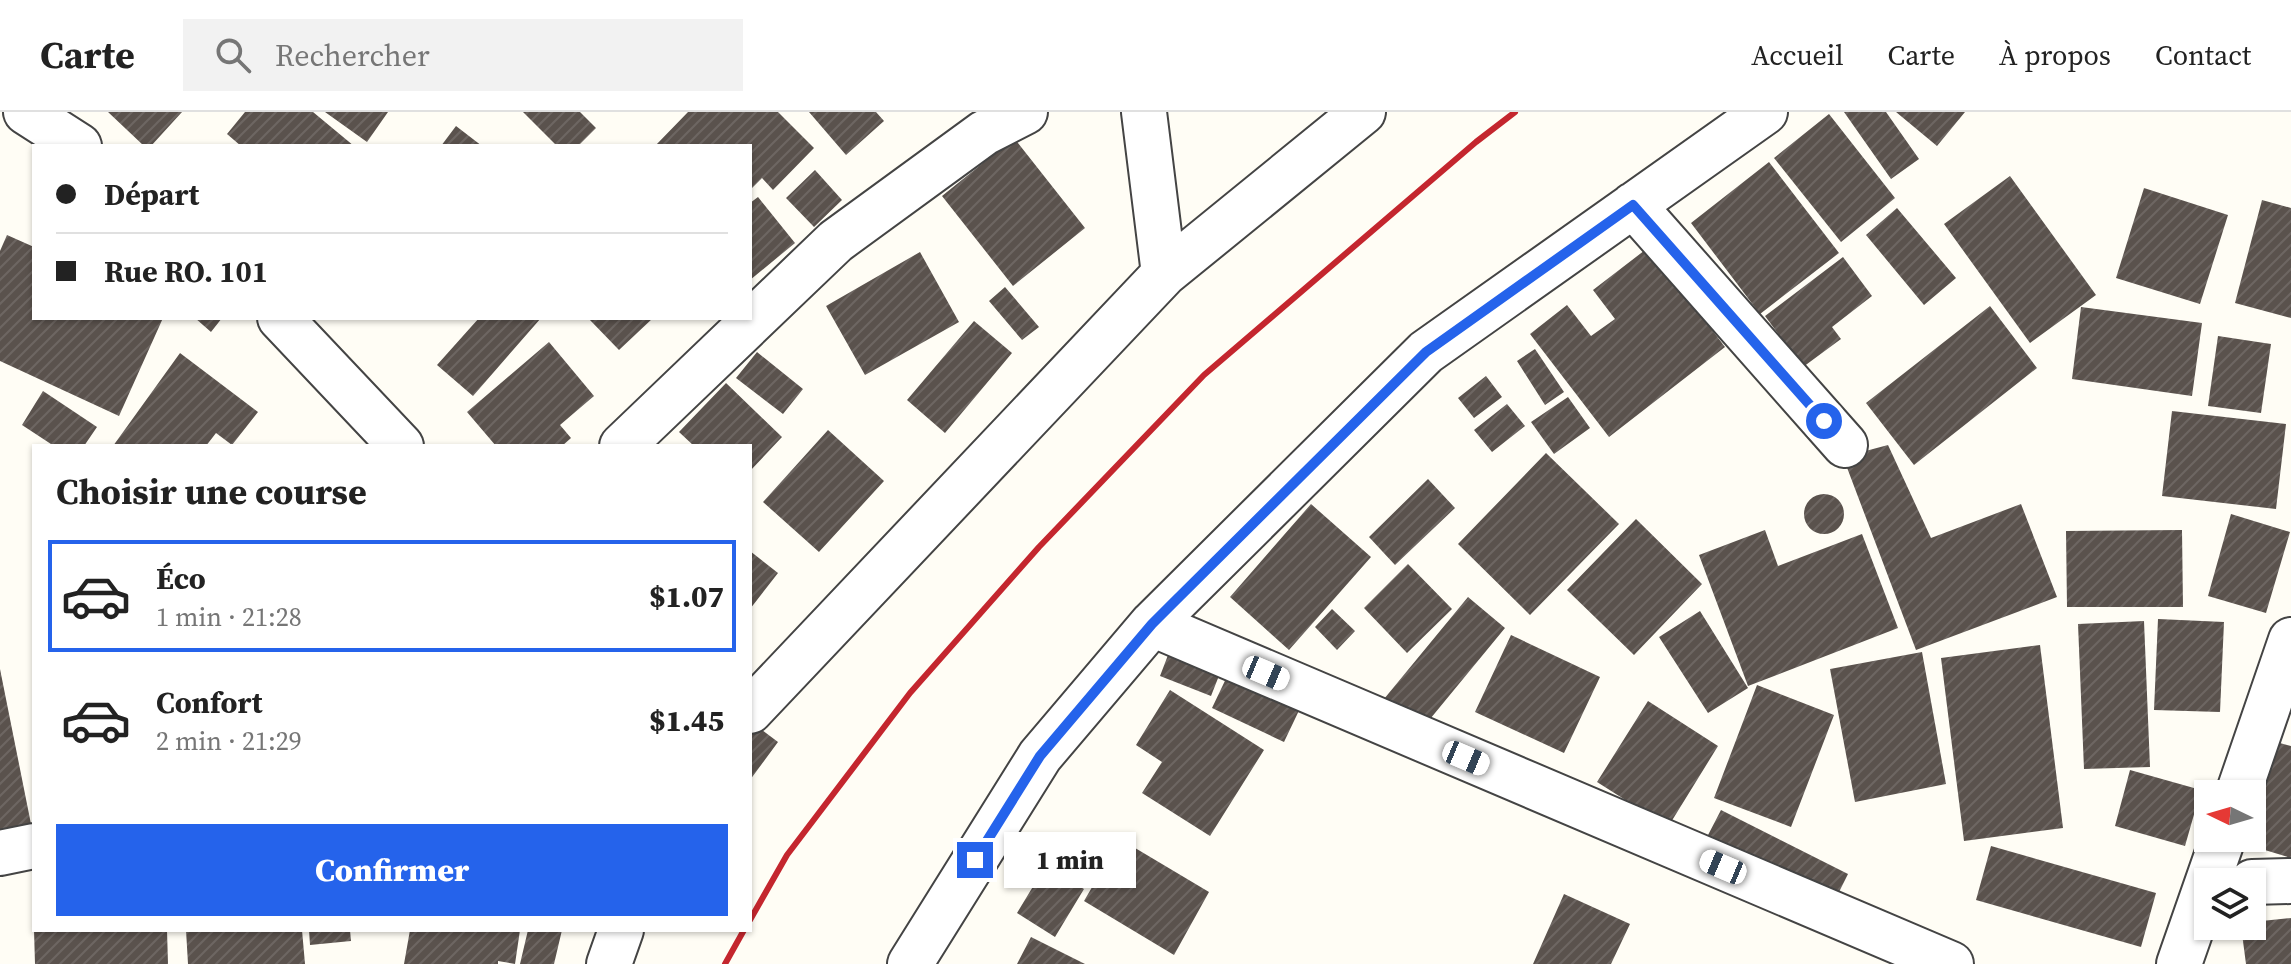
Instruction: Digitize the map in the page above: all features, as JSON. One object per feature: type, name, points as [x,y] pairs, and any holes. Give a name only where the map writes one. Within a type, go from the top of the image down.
[{"type":"street","points":[[26,112],[76,144]]},
{"type":"street","points":[[624,444],[836,241],[984,133],[1025,112]]},
{"type":"street","points":[[1144,112],[1164,274]]},
{"type":"street","points":[[752,709],[1164,274],[1363,112]]},
{"type":"street","points":[[910,964],[1040,756],[1152,624],[1426,352],[1765,112]]},
{"type":"street","points":[[1633,205],[1845,445]]},
{"type":"street","points":[[282,320],[399,444]]},
{"type":"street","points":[[1152,624],[1951,964]]},
{"type":"street","points":[[2243,780],[2291,640]]},
{"type":"street","points":[[0,853],[32,846]]},
{"type":"street","points":[[2266,882],[2291,881]]},
{"type":"street","points":[[2179,964],[2194,923]]},
{"type":"street","points":[[609,964],[620,932]]},
{"type":"building","points":[[108,112],[182,112],[153,144],[142,144]]},
{"type":"building","points":[[245,112],[313,112],[352,144],[239,144],[227,134]]},
{"type":"building","points":[[325,112],[388,112],[367,142]]},
{"type":"building","points":[[523,112],[580,112],[596,128],[580,144],[555,144]]},
{"type":"building","points":[[688,112],[778,112],[814,148],[773,190],[762,178],[752,188],[752,144],[657,144]]},
{"type":"building","points":[[809,112],[876,112],[884,121],[846,155]]},
{"type":"building","points":[[1844,112],[1886,112],[1919,159],[1891,179]]},
{"type":"building","points":[[1896,112],[1965,112],[1937,146]]},
{"type":"building","points":[[1829,114],[1895,198],[1841,242],[1774,158]]},
{"type":"building","points":[[456,126],[479,144],[442,144]]},
{"type":"building","points":[[1014,138],[1085,228],[1013,286],[942,196]]},
{"type":"building","points":[[1769,162],[1839,253],[1760,314],[1691,223]]},
{"type":"building","points":[[815,170],[842,200],[814,227],[786,198]]},
{"type":"building","points":[[2010,176],[2096,295],[2030,343],[1944,224]]},
{"type":"building","points":[[2144,188],[2228,215],[2200,304],[2116,278]]},
{"type":"building","points":[[758,197],[795,243],[752,278],[752,202]]},
{"type":"building","points":[[2262,200],[2291,208],[2291,318],[2235,303]]},
{"type":"building","points":[[1897,208],[1956,278],[1924,305],[1866,235]]},
{"type":"building","points":[[7,235],[32,246],[32,320],[162,320],[119,416],[0,361],[0,251]]},
{"type":"building","points":[[1649,247],[1725,347],[1609,437],[1530,334],[1567,305],[1591,336],[1615,319],[1593,290]]},
{"type":"building","points":[[920,252],[959,322],[865,375],[826,306]]},
{"type":"building","points":[[1843,257],[1872,296],[1832,327],[1841,339],[1803,367],[1765,316]]},
{"type":"building","points":[[1005,287],[1039,327],[1022,340],[989,301]]},
{"type":"building","points":[[1990,306],[2037,368],[1914,465],[1866,403]]},
{"type":"building","points":[[2081,307],[2202,323],[2192,396],[2072,379]]},
{"type":"building","points":[[197,320],[220,320],[211,332]]},
{"type":"building","points":[[477,320],[539,320],[473,396],[437,365]]},
{"type":"building","points":[[590,320],[651,320],[619,350]]},
{"type":"building","points":[[974,321],[1012,353],[945,433],[907,400]]},
{"type":"building","points":[[2218,336],[2271,344],[2261,413],[2208,406]]},
{"type":"building","points":[[549,342],[594,396],[560,425],[571,438],[564,444],[494,444],[467,412]]},
{"type":"building","points":[[1535,349],[1564,392],[1545,405],[1517,361]]},
{"type":"building","points":[[757,352],[803,389],[783,414],[736,378]]},
{"type":"building","points":[[180,353],[258,412],[233,444],[216,433],[208,444],[114,444]]},
{"type":"building","points":[[1486,376],[1502,397],[1474,418],[1458,398]]},
{"type":"building","points":[[726,383],[782,437],[752,469],[752,444],[692,444],[679,432]]},
{"type":"building","points":[[43,391],[97,427],[85,444],[51,444],[22,425]]},
{"type":"building","points":[[1568,397],[1590,428],[1554,454],[1531,422]]},
{"type":"building","points":[[1507,404],[1525,426],[1492,452],[1474,430]]},
{"type":"building","points":[[2172,411],[2286,424],[2276,509],[2162,496]]},
{"type":"building","points":[[828,430],[884,481],[819,552],[763,502]]},
{"type":"building","points":[[1888,445],[1931,538],[2021,504],[2057,597],[1916,650],[1843,457]]},
{"type":"building","points":[[1546,453],[1619,524],[1530,615],[1458,544]]},
{"type":"building","points":[[1428,479],[1455,508],[1395,565],[1369,537]]},
{"type":"building","points":[[1824,494],[1838,500],[1844,514],[1838,528],[1824,534],[1810,528],[1804,514],[1810,500]]},
{"type":"building","points":[[1311,504],[1371,557],[1289,650],[1230,597]]},
{"type":"building","points":[[2231,514],[2290,532],[2266,613],[2208,596]]},
{"type":"building","points":[[1636,519],[1702,584],[1634,655],[1567,590]]},
{"type":"building","points":[[1765,530],[1778,566],[1862,534],[1898,628],[1748,686],[1699,555]]},
{"type":"building","points":[[2182,530],[2183,607],[2067,607],[2066,531]]},
{"type":"building","points":[[752,553],[778,573],[752,606]]},
{"type":"building","points":[[1408,564],[1452,609],[1407,653],[1364,608]]},
{"type":"building","points":[[1468,597],[1505,628],[1421,730],[1384,699]]},
{"type":"building","points":[[1332,609],[1355,631],[1337,650],[1315,627]]},
{"type":"building","points":[[1700,611],[1748,688],[1708,713],[1659,637]]},
{"type":"building","points":[[2158,619],[2224,622],[2220,712],[2154,710]]},
{"type":"building","points":[[2144,621],[2150,767],[2084,769],[2078,624]]},
{"type":"building","points":[[1511,635],[1600,677],[1564,753],[1475,712]]},
{"type":"building","points":[[1173,642],[1224,663],[1211,696],[1160,676]]},
{"type":"building","points":[[2040,645],[2063,828],[1964,841],[1941,658]]},
{"type":"building","points":[[1922,652],[1946,784],[1855,802],[1830,669]]},
{"type":"building","points":[[1232,666],[1304,700],[1284,742],[1212,708]]},
{"type":"building","points":[[0,669],[32,829],[0,836]]},
{"type":"building","points":[[1757,685],[1834,715],[1791,827],[1714,798]]},
{"type":"building","points":[[1170,690],[1264,750],[1210,836],[1142,793],[1162,762],[1136,745]]},
{"type":"building","points":[[1648,701],[1718,746],[1668,827],[1597,782]]},
{"type":"building","points":[[754,724],[778,742],[752,777]]},
{"type":"building","points":[[2276,742],[2291,746],[2291,858],[2266,850],[2265,780]]},
{"type":"building","points":[[2130,770],[2194,788],[2194,814],[2185,846],[2115,826]]},
{"type":"building","points":[[1721,810],[1848,874],[1834,902],[1707,837]]},
{"type":"building","points":[[1120,839],[1209,892],[1174,955],[1084,901]]},
{"type":"building","points":[[1991,846],[2156,893],[2141,947],[1976,900]]},
{"type":"building","points":[[1046,865],[1084,889],[1055,937],[1017,913]]},
{"type":"building","points":[[1564,894],[1630,924],[1611,964],[1533,964]]},
{"type":"building","points":[[2291,918],[2291,964],[2246,964],[2243,940],[2266,940],[2266,921]]},
{"type":"building","points":[[34,932],[167,932],[168,964],[35,964]]},
{"type":"building","points":[[186,932],[302,932],[305,964],[188,964]]},
{"type":"building","points":[[309,932],[350,932],[351,941],[310,945]]},
{"type":"building","points":[[410,932],[520,932],[515,964],[498,961],[498,964],[404,964]]},
{"type":"building","points":[[528,932],[562,932],[554,964],[520,964]]},
{"type":"building","points":[[1031,937],[1085,964],[1017,964]]},
{"type":"railway","points":[[752,916],[787,855],[910,693],[1039,547],[1204,375],[1515,112]]},
{"type":"railway","points":[[725,964],[743,932]]},
{"type":"route","points":[[975,860],[1040,756],[1173,603],[1426,352],[1633,205],[1824,421]]}]
